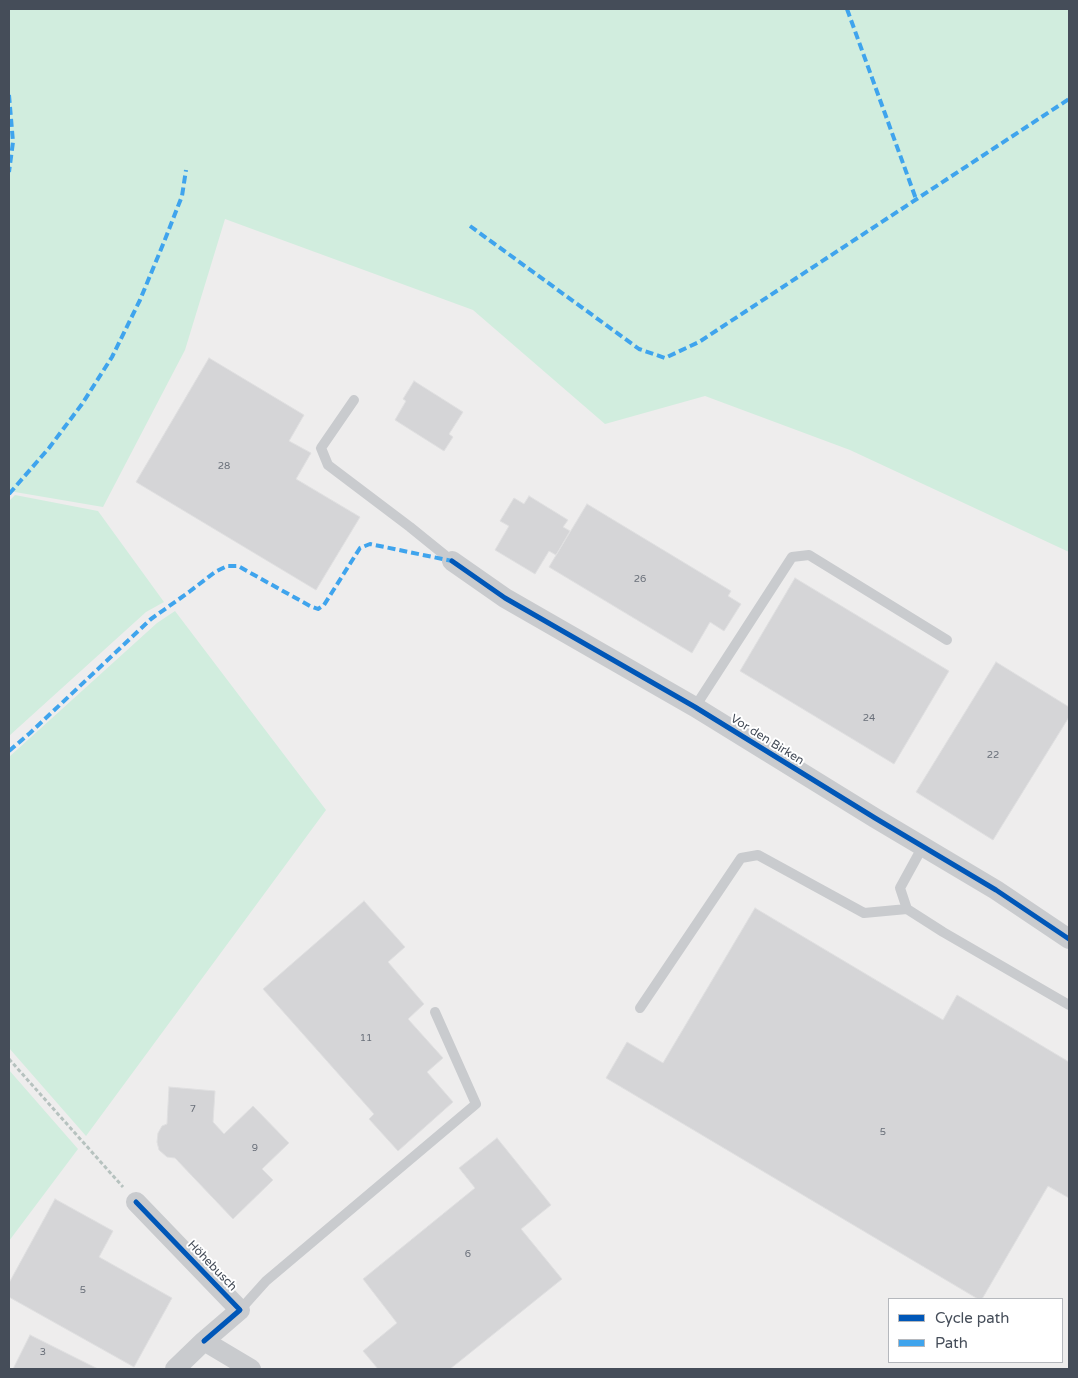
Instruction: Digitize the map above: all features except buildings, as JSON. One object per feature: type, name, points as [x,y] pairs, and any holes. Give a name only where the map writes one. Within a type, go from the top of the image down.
[{"type":"street","name":"Vor den Birken","points":[[452,561],[505,598],[694,707],[996,890],[1069,939]]},
{"type":"street","name":"Höhebusch","points":[[136,1202],[240,1310],[174,1369]]},
{"type":"street","points":[[204,1341],[251,1369]]},
{"type":"lane","points":[[354,400],[322,448],[328,465],[452,561]]},
{"type":"lane","points":[[694,707],[792,557],[809,555],[947,640]]},
{"type":"lane","points":[[907,909],[900,888],[923,846]]},
{"type":"lane","points":[[640,1008],[742,858],[758,855],[864,913],[907,909],[1069,1005]]},
{"type":"lane","points":[[240,1310],[266,1281],[476,1104],[435,1012]]},
{"type":"path","points":[[9,1059],[136,1202]]},
{"type":"green space","points":[[9,9],[1069,9],[1069,552],[850,450],[705,396],[605,424],[473,310],[225,219],[185,350],[103,507],[9,491]]},
{"type":"green space","points":[[15,495],[98,511],[164,602],[146,612],[9,736],[9,501]]},
{"type":"green space","points":[[175,611],[326,810],[86,1136],[9,1048],[9,757],[157,623]]},
{"type":"green space","points":[[9,1070],[78,1149],[9,1241]]},
{"type":"marked path","points":[[847,9],[916,199]]},
{"type":"marked path","points":[[9,95],[13,142],[9,172]]},
{"type":"marked path","points":[[470,226],[639,349],[665,358],[699,342],[1069,99]]},
{"type":"marked path","points":[[9,494],[49,448],[82,404],[112,357],[140,300],[164,242],[182,196],[186,170]]},
{"type":"marked path","points":[[9,751],[151,619],[215,572],[227,566],[238,566],[318,609],[324,605],[360,548],[370,544],[452,561]]},
{"type":"cycle path","points":[[452,561],[505,598],[695,707],[996,890],[1069,939]]},
{"type":"cycle path","points":[[136,1202],[240,1310],[204,1341]]}]
